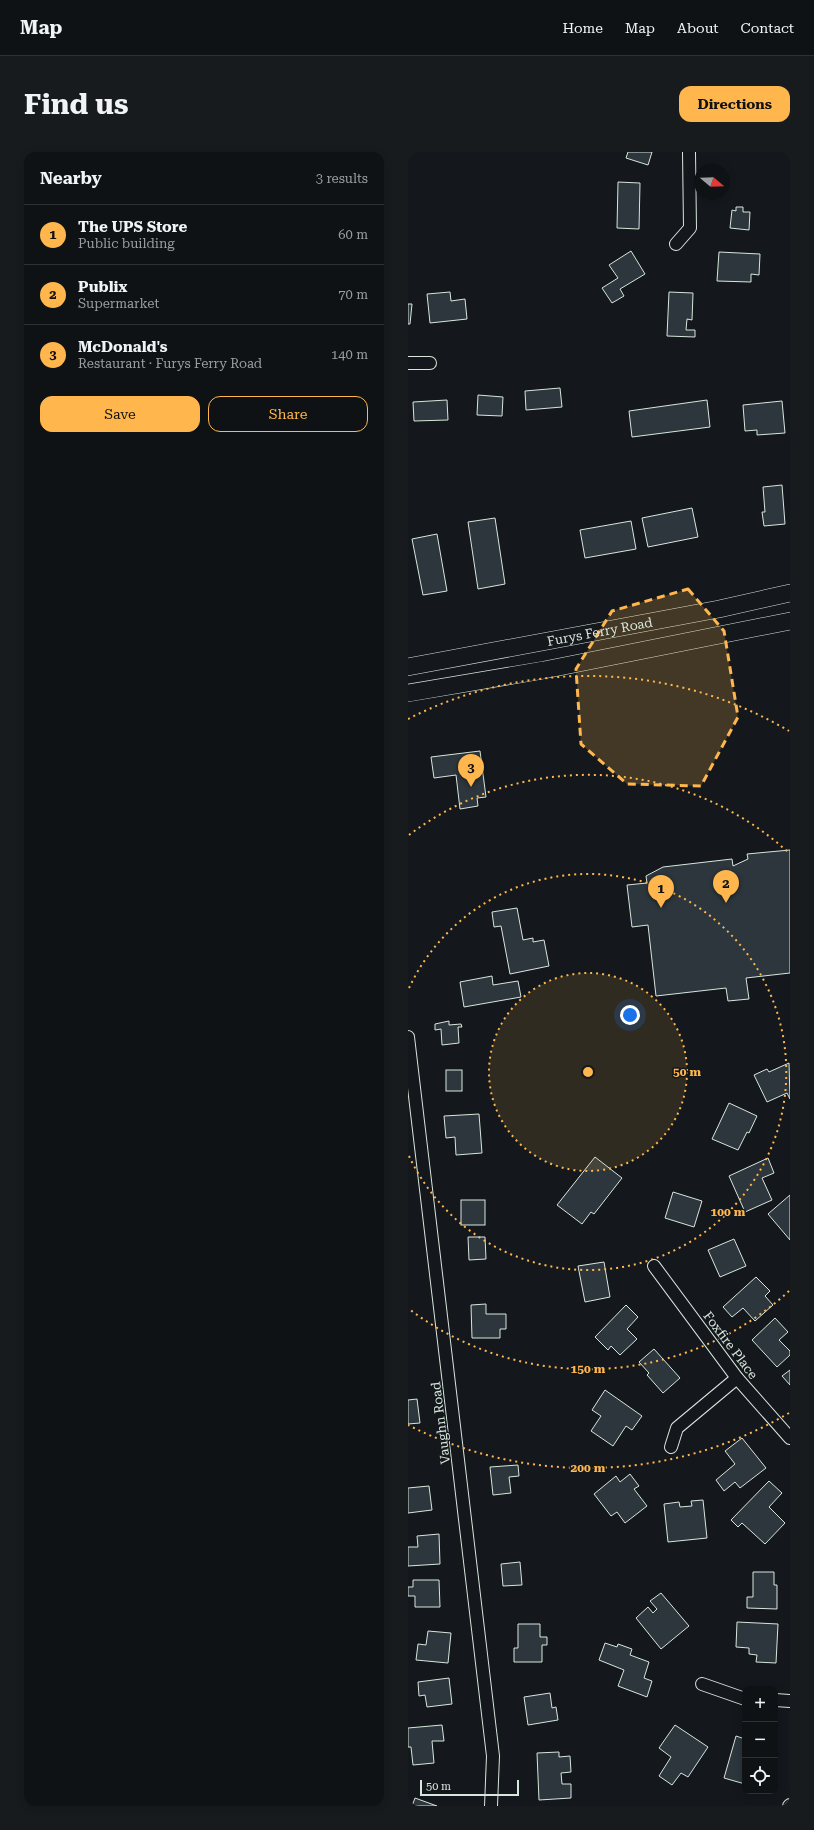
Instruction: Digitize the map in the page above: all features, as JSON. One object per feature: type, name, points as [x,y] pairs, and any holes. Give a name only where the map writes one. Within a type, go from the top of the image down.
[{"type":"main road","name":"Furys Ferry Road","points":[[408,667],[720,609],[790,593]]},
{"type":"main road","name":"Furys Ferry Road","points":[[408,693],[544,670],[790,621]]},
{"type":"street","points":[[676,244],[690,228],[688,152]]},
{"type":"street","points":[[408,363],[430,363]]},
{"type":"street","name":"Vaughn Road","points":[[408,1037],[493,1756],[491,1806]]},
{"type":"street","name":"Foxfire Place","points":[[654,1266],[737,1378],[790,1438]]},
{"type":"street","points":[[672,1447],[677,1428],[737,1378]]},
{"type":"street","points":[[702,1684],[742,1698]]},
{"type":"street","points":[[778,1700],[790,1701]]},
{"type":"highlighted area","points":[[688,589],[724,631],[738,717],[701,786],[627,784],[581,744],[576,669],[612,611]]},
{"type":"building","points":[[628,152],[652,152],[648,165],[626,158]]},
{"type":"building","points":[[618,182],[640,183],[639,229],[617,228]]},
{"type":"building","points":[[736,207],[743,207],[743,212],[750,212],[749,230],[730,228],[732,210],[736,211]]},
{"type":"building","points":[[631,251],[645,274],[620,289],[624,296],[612,303],[602,288],[618,278],[609,265]]},
{"type":"building","points":[[719,252],[760,254],[759,275],[751,274],[751,282],[717,281]]},
{"type":"building","points":[[450,292],[451,301],[465,299],[467,319],[430,323],[427,294]]},
{"type":"building","points":[[669,292],[693,293],[692,320],[687,319],[686,330],[695,330],[695,337],[667,336]]},
{"type":"building","points":[[408,304],[412,304],[410,324],[408,324]]},
{"type":"building","points":[[560,388],[562,407],[526,410],[525,391]]},
{"type":"building","points":[[478,395],[503,397],[502,416],[477,415]]},
{"type":"building","points":[[447,400],[448,420],[414,421],[413,402]]},
{"type":"building","points":[[707,400],[710,427],[632,437],[629,411]]},
{"type":"building","points":[[782,401],[785,433],[757,435],[757,430],[745,431],[743,405]]},
{"type":"building","points":[[782,485],[785,524],[764,526],[762,512],[765,512],[763,487]]},
{"type":"building","points":[[692,508],[698,537],[648,547],[642,518]]},
{"type":"building","points":[[495,518],[505,584],[478,589],[468,522]]},
{"type":"building","points":[[631,521],[636,549],[585,558],[580,530]]},
{"type":"building","points":[[437,534],[447,591],[423,595],[412,539]]},
{"type":"building","points":[[480,751],[486,797],[477,798],[478,806],[460,809],[456,775],[434,778],[431,757]]},
{"type":"building","points":[[790,850],[790,973],[746,978],[749,999],[728,1001],[726,988],[656,996],[648,925],[632,927],[627,885],[647,883],[646,876],[663,867],[732,859],[733,866],[748,859],[747,854]]},
{"type":"building","points":[[517,908],[523,940],[533,938],[533,942],[544,940],[549,966],[510,974],[501,926],[494,927],[492,912]]},
{"type":"building","points":[[492,976],[493,985],[518,981],[521,997],[464,1007],[460,982]]},
{"type":"building","points":[[449,1021],[449,1025],[461,1024],[462,1027],[458,1027],[459,1043],[442,1045],[441,1029],[435,1030],[435,1024]]},
{"type":"building","points":[[789,1063],[790,1099],[787,1093],[767,1102],[754,1075],[767,1069],[769,1072]]},
{"type":"building","points":[[446,1070],[462,1070],[462,1091],[446,1091]]},
{"type":"building","points":[[729,1103],[757,1116],[749,1133],[747,1132],[738,1150],[712,1139]]},
{"type":"building","points":[[479,1114],[482,1153],[456,1155],[455,1137],[446,1138],[444,1116]]},
{"type":"building","points":[[595,1157],[622,1178],[594,1214],[591,1212],[582,1224],[557,1205]]},
{"type":"building","points":[[768,1158],[774,1173],[762,1178],[772,1200],[745,1212],[729,1176]]},
{"type":"building","points":[[673,1192],[702,1201],[694,1227],[665,1218]]},
{"type":"building","points":[[790,1195],[790,1240],[768,1214]]},
{"type":"building","points":[[461,1200],[485,1200],[485,1225],[461,1225]]},
{"type":"building","points":[[468,1237],[485,1237],[486,1259],[469,1260]]},
{"type":"building","points":[[734,1239],[746,1266],[720,1277],[708,1250]]},
{"type":"building","points":[[604,1262],[610,1297],[585,1302],[578,1266]]},
{"type":"building","points":[[756,1277],[770,1291],[765,1296],[773,1305],[755,1321],[743,1308],[732,1317],[723,1307]]},
{"type":"building","points":[[486,1304],[486,1314],[506,1314],[506,1329],[500,1329],[500,1338],[472,1338],[471,1305]]},
{"type":"building","points":[[626,1305],[638,1317],[627,1329],[637,1339],[620,1355],[611,1346],[608,1350],[595,1337]]},
{"type":"building","points":[[775,1318],[788,1332],[779,1340],[790,1351],[790,1355],[777,1367],[752,1340]]},
{"type":"building","points":[[654,1349],[680,1378],[663,1393],[647,1375],[649,1373],[639,1362]]},
{"type":"building","points":[[790,1370],[790,1385],[782,1376]]},
{"type":"building","points":[[605,1390],[642,1416],[632,1430],[626,1426],[613,1446],[591,1431],[601,1416],[592,1410]]},
{"type":"building","points":[[417,1399],[420,1423],[408,1424],[408,1400]]},
{"type":"building","points":[[742,1438],[766,1468],[740,1488],[735,1482],[724,1491],[716,1480],[735,1464],[725,1451]]},
{"type":"building","points":[[518,1465],[519,1476],[509,1477],[511,1493],[493,1495],[490,1467]]},
{"type":"building","points":[[630,1474],[639,1486],[634,1489],[647,1506],[625,1523],[617,1512],[611,1516],[594,1494],[616,1476],[620,1482]]},
{"type":"building","points":[[769,1481],[782,1493],[769,1507],[785,1523],[765,1544],[742,1523],[738,1527],[731,1520]]},
{"type":"building","points":[[429,1486],[432,1510],[408,1513],[408,1488]]},
{"type":"building","points":[[703,1500],[707,1538],[668,1542],[664,1504],[679,1502],[680,1507],[692,1506],[691,1501]]},
{"type":"building","points":[[439,1534],[440,1564],[408,1566],[408,1547],[418,1547],[417,1536]]},
{"type":"building","points":[[520,1562],[522,1585],[503,1586],[501,1564]]},
{"type":"building","points":[[753,1572],[774,1572],[774,1585],[777,1585],[777,1609],[747,1608],[747,1597],[753,1597]]},
{"type":"building","points":[[413,1580],[439,1580],[440,1607],[415,1607],[415,1596],[408,1596],[408,1587],[413,1587]]},
{"type":"building","points":[[661,1593],[689,1626],[661,1649],[636,1618],[648,1607],[653,1613],[657,1609],[650,1601]]},
{"type":"building","points":[[737,1622],[778,1624],[776,1663],[756,1662],[757,1655],[749,1654],[749,1648],[736,1647]]},
{"type":"building","points":[[518,1624],[540,1624],[540,1637],[547,1637],[547,1645],[542,1645],[542,1662],[514,1662],[514,1648],[518,1648]]},
{"type":"building","points":[[428,1631],[451,1633],[448,1663],[416,1660],[418,1644],[426,1645]]},
{"type":"building","points":[[605,1643],[617,1647],[618,1644],[632,1649],[630,1655],[649,1662],[644,1678],[652,1681],[647,1697],[618,1686],[624,1670],[599,1660]]},
{"type":"building","points":[[449,1678],[452,1704],[427,1707],[425,1695],[419,1696],[418,1682]]},
{"type":"building","points":[[550,1693],[552,1708],[556,1707],[558,1720],[528,1725],[524,1697]]},
{"type":"building","points":[[442,1725],[444,1741],[432,1741],[434,1763],[413,1765],[411,1747],[408,1747],[408,1728]]},
{"type":"building","points":[[675,1725],[708,1747],[688,1777],[681,1773],[672,1785],[659,1776],[671,1757],[659,1748]]},
{"type":"building","points":[[736,1736],[742,1738],[742,1783],[724,1778]]},
{"type":"building","points":[[559,1752],[559,1757],[570,1756],[571,1772],[561,1773],[562,1784],[571,1784],[571,1798],[539,1800],[537,1753]]},
{"type":"building","points":[[415,1798],[437,1806],[412,1806]]},
{"type":"place","name":"McDonald's","points":[[471,787]]},
{"type":"place","name":"Publix","points":[[726,903]]},
{"type":"place","name":"The UPS Store","points":[[661,908]]}]
